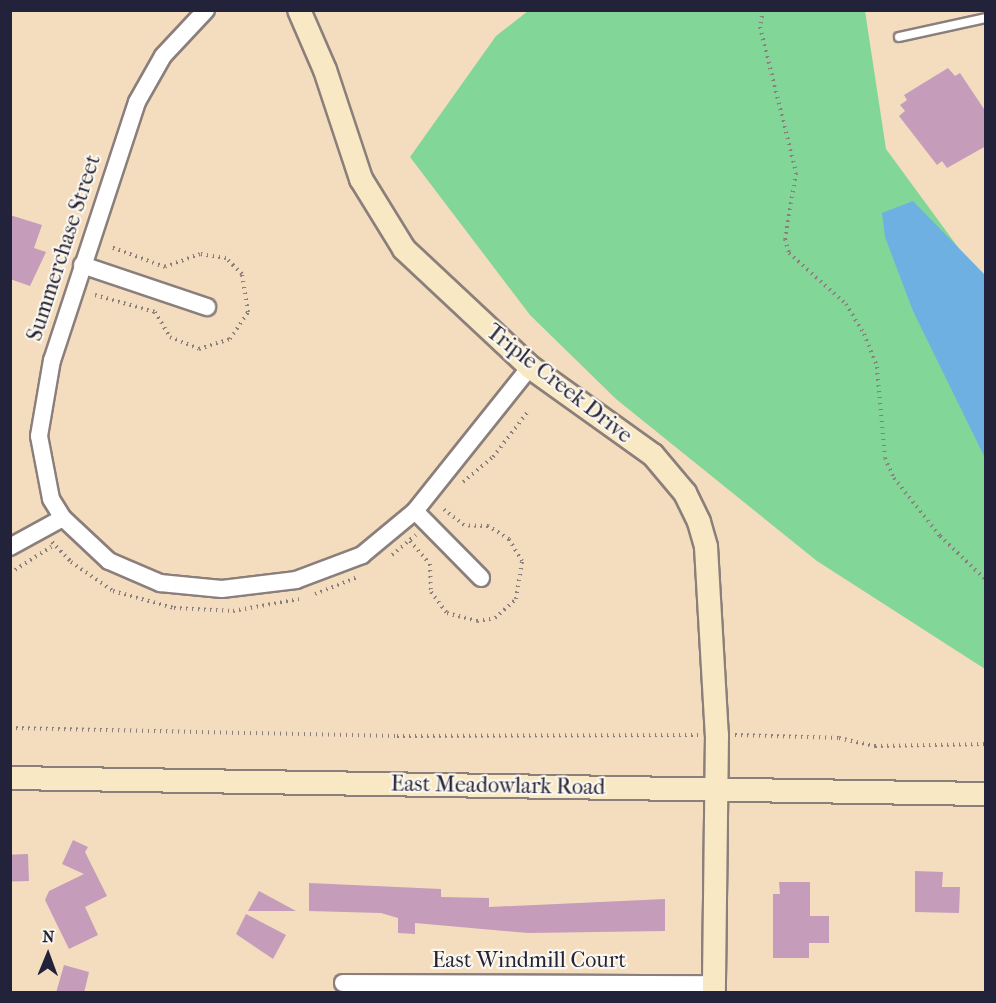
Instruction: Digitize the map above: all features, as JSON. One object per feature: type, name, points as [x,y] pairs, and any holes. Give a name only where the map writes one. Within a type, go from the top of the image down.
[{"type":"street","name":"Summerchase Street","points":[[206,10],[163,56],[137,102],[82,265],[41,398],[45,474],[63,518],[129,572],[160,583],[222,589],[296,579],[362,555],[422,516],[530,367]]},
{"type":"street","name":"Triple Creek Drive","points":[[299,10],[378,213],[446,292],[530,367],[653,455],[685,493],[699,522],[707,555],[716,790],[714,988]]},
{"type":"street","points":[[82,265],[207,308]]},
{"type":"street","points":[[422,516],[482,578]]},
{"type":"street","points":[[10,547],[63,518]]},
{"type":"street","name":"East Meadowlark Road","points":[[10,778],[986,794]]},
{"type":"street","name":"East Windmill Court","points":[[343,982],[714,988]]},
{"type":"lane","points":[[899,37],[986,18]]},
{"type":"path","points":[[763,10],[760,27],[796,173],[785,239],[789,253],[846,304],[864,334],[877,367],[885,458],[894,478],[940,536],[986,580]]},
{"type":"path","points":[[457,489],[493,457],[529,410]]},
{"type":"path","points":[[381,563],[422,516],[449,498]]},
{"type":"path","points":[[44,529],[54,545],[113,591],[202,611],[289,602],[361,576]]},
{"type":"path","points":[[10,573],[54,545]]},
{"type":"path","points":[[10,728],[397,736],[694,735]]},
{"type":"path","points":[[743,735],[839,738],[875,746],[986,744]]},
{"type":"green space","points":[[528,11],[865,11],[886,149],[985,284],[985,669],[817,561],[616,399],[530,315],[410,157],[496,36]]},
{"type":"water","points":[[913,201],[985,275],[985,458],[913,311],[885,237],[882,213]]},
{"type":"building","points":[[948,68],[955,76],[960,73],[986,112],[986,146],[947,168],[942,161],[937,165],[899,116],[905,111],[900,105],[907,100],[904,95]]},
{"type":"building","points":[[10,215],[42,225],[34,248],[46,252],[30,286],[10,279]]},
{"type":"building","points":[[73,840],[88,847],[85,852],[107,896],[85,907],[98,935],[69,949],[45,900],[49,891],[84,874],[62,864]]},
{"type":"building","points":[[28,854],[29,881],[11,882],[10,855]]},
{"type":"building","points":[[915,871],[943,872],[942,887],[960,887],[959,913],[915,912]]},
{"type":"building","points":[[779,882],[810,882],[810,916],[829,916],[829,943],[809,943],[809,958],[773,958],[773,894],[780,894]]},
{"type":"building","points":[[309,883],[441,889],[441,897],[489,898],[489,907],[665,899],[665,931],[528,933],[415,923],[415,934],[398,933],[398,918],[381,913],[309,911]]},
{"type":"building","points":[[259,891],[296,911],[248,911]]},
{"type":"building","points":[[246,914],[286,935],[273,959],[236,934]]},
{"type":"building","points":[[64,965],[89,972],[84,993],[56,993]]}]
